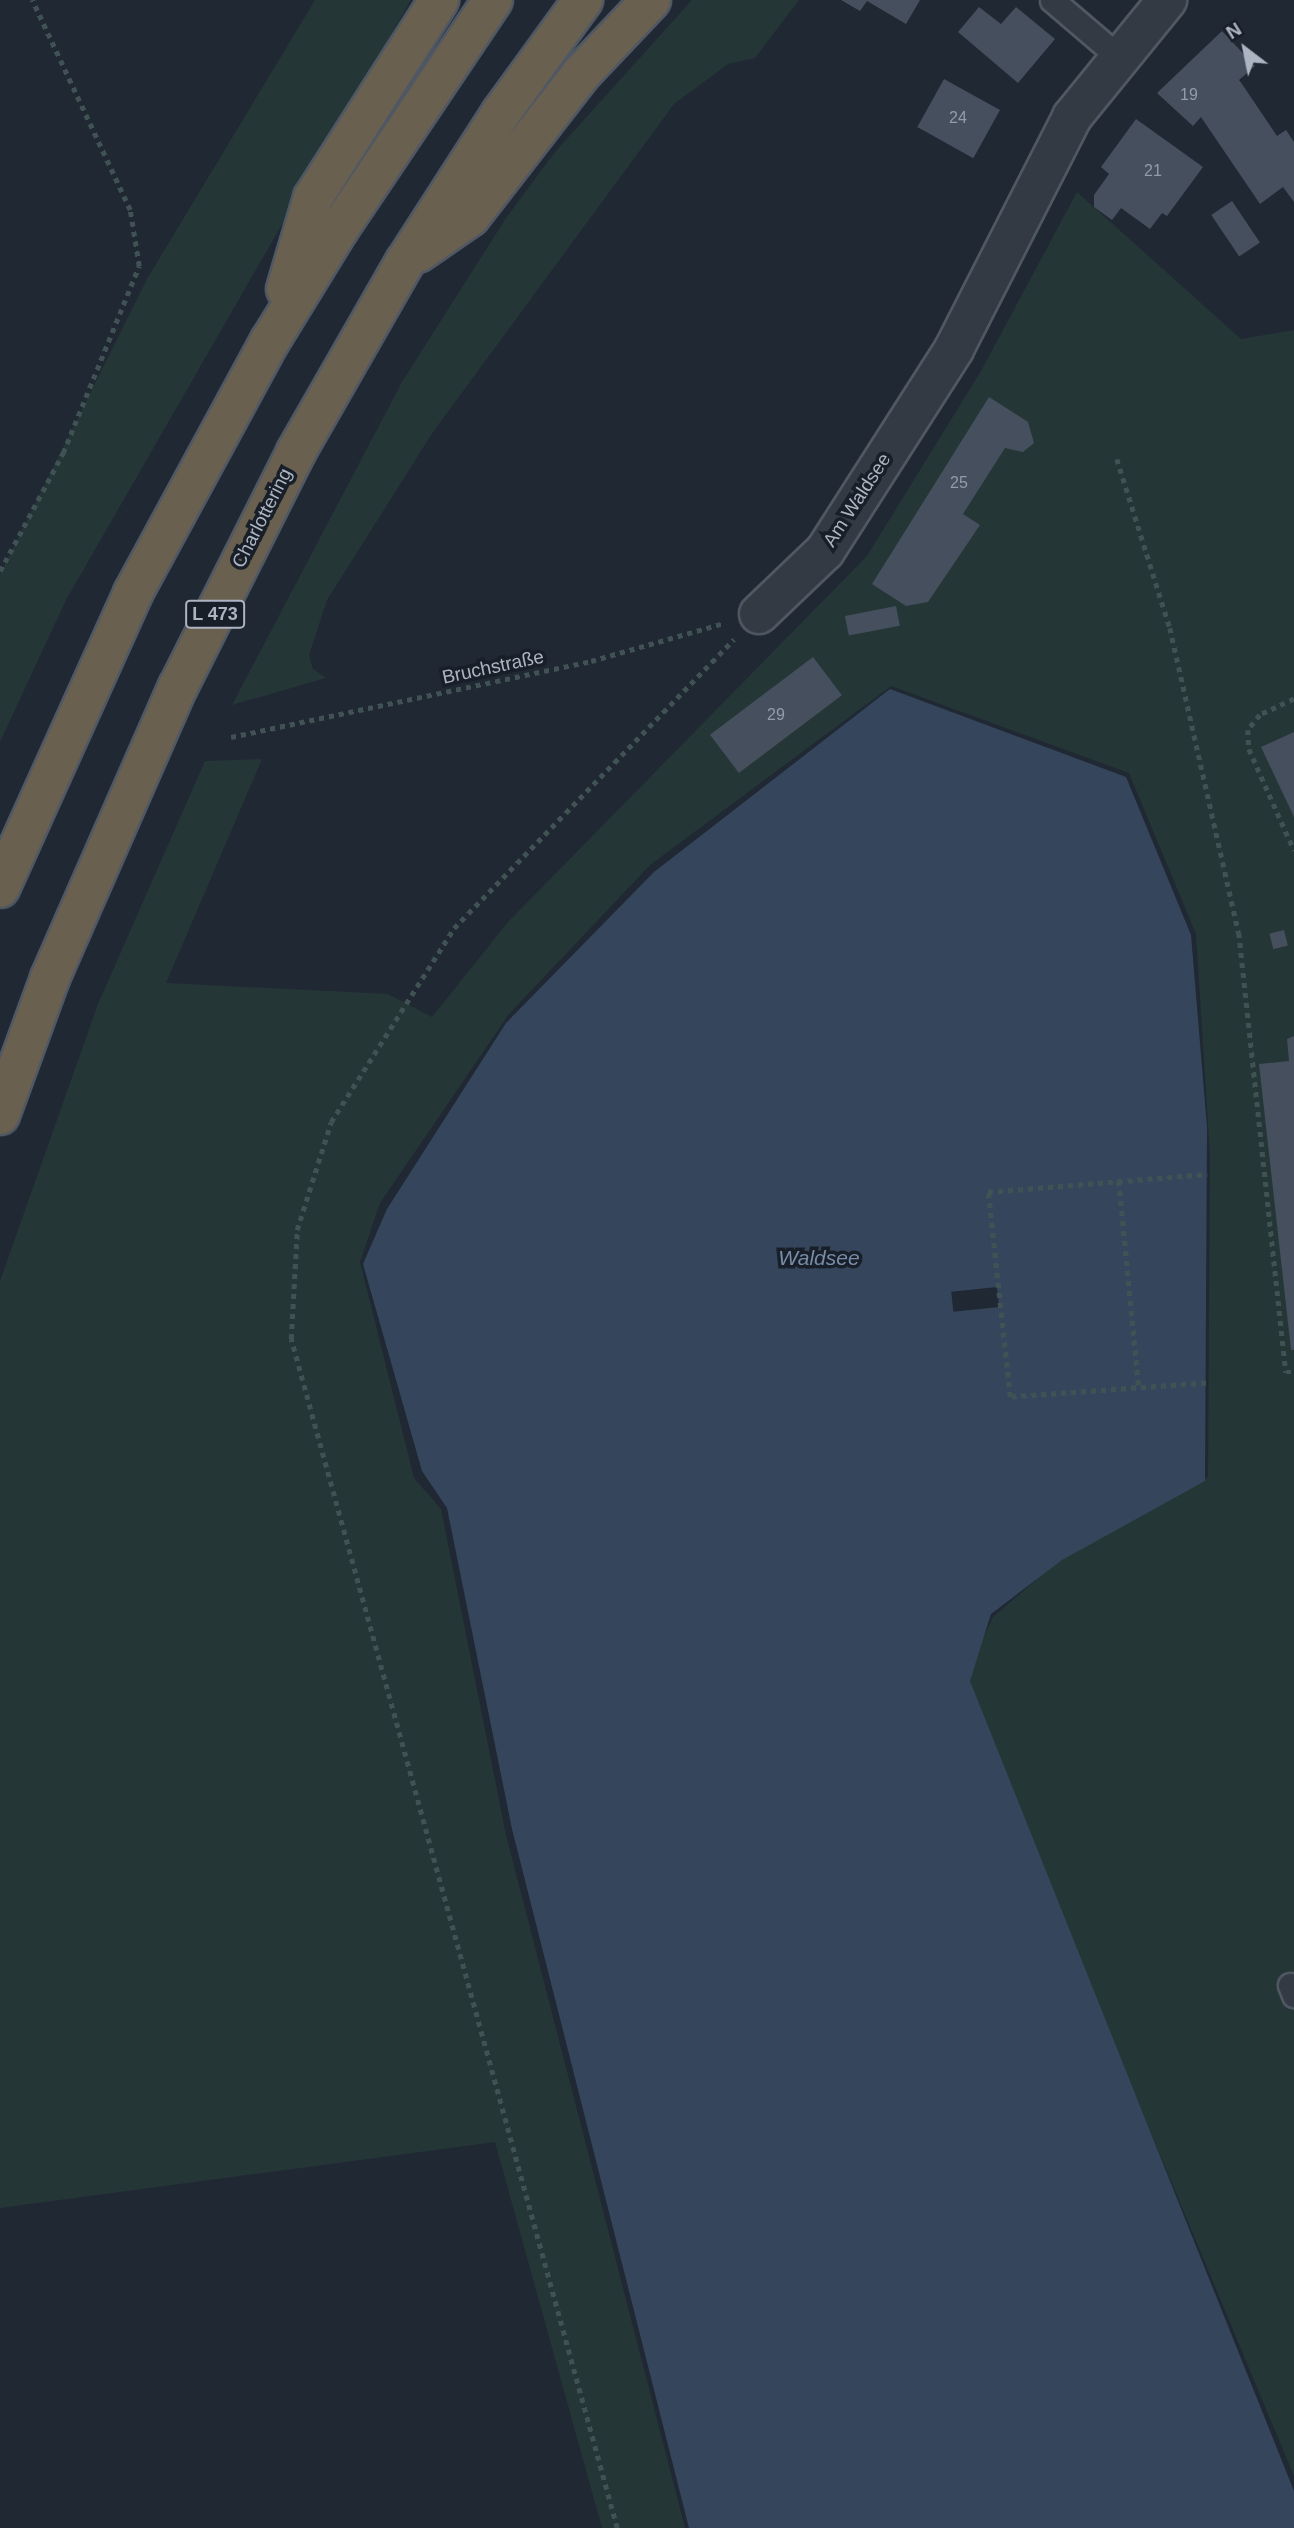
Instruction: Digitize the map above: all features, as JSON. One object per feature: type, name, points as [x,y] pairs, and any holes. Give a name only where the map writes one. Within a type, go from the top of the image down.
[{"type":"highway","points":[[270,341],[313,198],[439,0]]},
{"type":"highway","points":[[0,888],[133,593],[270,341],[339,229],[494,0]]},
{"type":"highway","name":"Charlottering","points":[[0,1115],[50,978],[178,687],[296,452],[405,262],[501,113],[583,0]]},
{"type":"highway","points":[[405,262],[470,217],[581,74],[652,0]]},
{"type":"street","name":"Am Waldsee","points":[[759,614],[825,551],[954,349],[1072,117],[1167,0]]},
{"type":"lane","points":[[1052,0],[1120,58]]},
{"type":"path","points":[[0,571],[63,453],[139,266],[130,210],[32,0]]},
{"type":"path","points":[[1117,459],[1170,628],[1240,933],[1286,1372],[1294,1372]]},
{"type":"path","points":[[617,2528],[291,1339],[297,1230],[331,1122],[454,928],[759,614]]},
{"type":"path","name":"Bruchstraße","points":[[230,737],[592,661],[759,614]]},
{"type":"path","points":[[1294,699],[1260,715],[1248,730],[1249,749],[1294,850]]},
{"type":"path","points":[[1206,1383],[1010,1397],[988,1192],[1207,1174]]},
{"type":"path","points":[[1119,1181],[1139,1388]]},
{"type":"shaded area","points":[[315,0],[411,0],[66,600],[0,742],[0,574],[147,279]]},
{"type":"shaded area","points":[[692,0],[799,0],[755,58],[728,64],[674,104],[433,432],[327,600],[309,655],[313,669],[326,678],[232,705],[402,382],[506,218],[555,152]]},
{"type":"shaded area","points":[[1077,192],[1241,339],[1294,330],[1294,2476],[963,1682],[993,1617],[1063,1557],[1208,1477],[1210,1155],[1196,934],[1129,773],[891,686],[650,865],[509,1014],[380,1203],[360,1262],[414,1478],[441,1509],[506,1835],[685,2528],[602,2528],[495,2142],[0,2208],[0,1281],[98,1004],[205,761],[262,759],[166,983],[388,994],[432,1017],[508,922],[867,556],[981,371]]},
{"type":"water","name":"Waldsee","points":[[890,689],[1126,777],[1191,935],[1207,1127],[1205,1481],[1062,1560],[991,1614],[970,1681],[1294,2491],[1294,2528],[689,2528],[512,1829],[447,1508],[422,1471],[363,1264],[387,1209],[506,1023],[654,872]]},
{"type":"pier","points":[[997,1287],[999,1307],[953,1312],[951,1292]]},
{"type":"building","points":[[841,0],[920,0],[906,24],[867,1],[860,11]]},
{"type":"building","points":[[979,7],[1001,24],[1016,7],[1055,39],[1018,83],[958,32]]},
{"type":"building","points":[[1222,31],[1255,66],[1239,80],[1277,136],[1286,130],[1294,142],[1294,202],[1283,187],[1260,204],[1201,117],[1193,126],[1157,93]]},
{"type":"building","points":[[944,79],[1000,110],[973,158],[917,127]]},
{"type":"building","points":[[1136,119],[1203,167],[1167,216],[1162,213],[1150,229],[1121,208],[1112,220],[1094,207],[1094,195],[1109,174],[1101,167]]},
{"type":"building","points":[[1232,201],[1260,242],[1239,256],[1211,215]]},
{"type":"building","points":[[989,397],[1028,422],[1034,443],[1023,452],[1005,448],[963,514],[980,525],[928,602],[906,606],[872,584]]},
{"type":"building","points":[[896,606],[900,626],[849,636],[845,616]]},
{"type":"building","points":[[813,657],[842,695],[739,773],[710,735]]},
{"type":"building","points":[[1294,732],[1294,817],[1261,747]]},
{"type":"building","points":[[1284,930],[1288,946],[1273,949],[1269,934]]},
{"type":"building","points":[[1294,1036],[1294,1350],[1291,1350],[1259,1064],[1289,1061],[1287,1039]]}]
